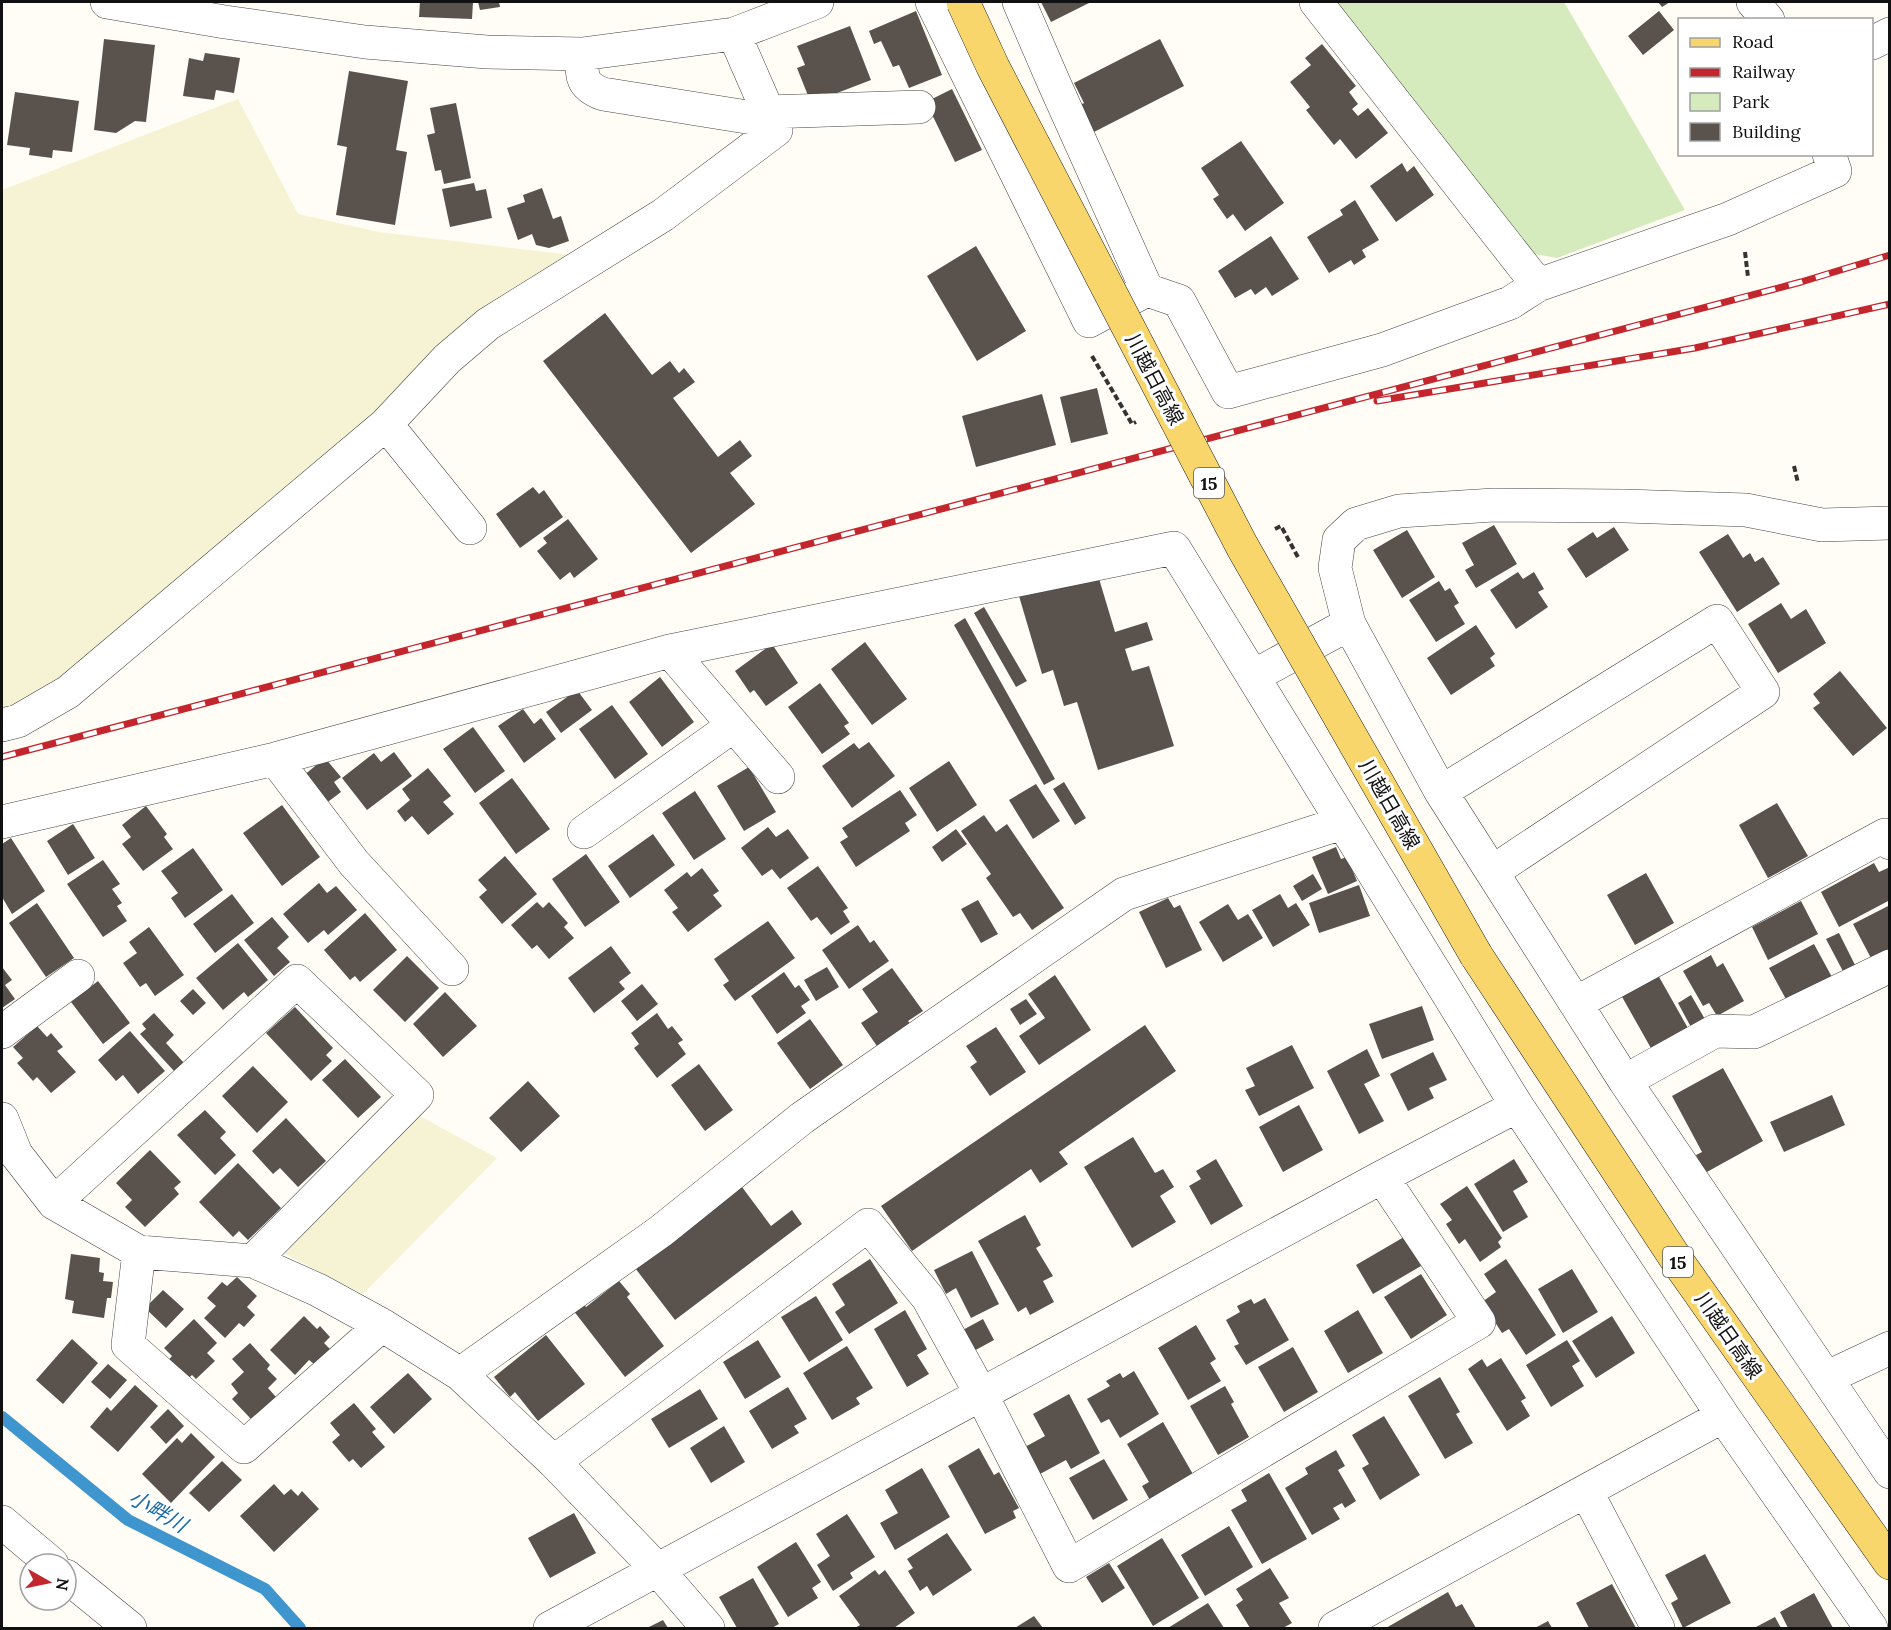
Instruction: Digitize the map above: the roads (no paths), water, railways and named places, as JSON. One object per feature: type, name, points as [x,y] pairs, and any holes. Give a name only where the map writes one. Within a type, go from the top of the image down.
[{"type":"main road","name":"川越日高線","points":[[963,2],[993,67],[1242,546],[1476,955],[1678,1262],[1890,1563]]},
{"type":"street","points":[[107,2],[366,42],[487,52],[582,54],[734,34],[817,2]]},
{"type":"street","points":[[932,2],[1089,321],[1147,290]]},
{"type":"street","points":[[1019,2],[1147,290],[1179,302],[1228,392],[1382,350],[1510,303],[1538,285],[1728,219],[1835,171],[1830,156]]},
{"type":"street","points":[[1316,2],[1538,285]]},
{"type":"street","points":[[1753,2],[1766,18]]},
{"type":"street","points":[[2,725],[18,720],[68,692],[386,424],[447,359],[488,324],[663,215],[776,130],[734,34]]},
{"type":"street","points":[[1873,42],[1890,34]]},
{"type":"street","points":[[582,54],[582,78],[590,89],[603,94],[770,117],[919,107]]},
{"type":"street","points":[[386,424],[470,528]]},
{"type":"street","points":[[1890,523],[1822,525],[1746,510],[1625,506],[1494,505],[1399,511],[1356,524],[1339,540],[1335,568],[1349,624],[1441,792],[1625,1081],[1890,1472]]},
{"type":"street","points":[[2,822],[275,759],[670,651],[1174,548],[1517,1106],[1724,1416],[1871,1629]]},
{"type":"street","points":[[1441,792],[1717,621],[1763,693],[1492,872]]},
{"type":"street","points":[[1254,676],[1349,624]]},
{"type":"street","points":[[670,651],[778,777]]},
{"type":"street","points":[[584,832],[733,726]]},
{"type":"street","points":[[275,759],[354,863],[452,969]]},
{"type":"street","points":[[460,1374],[661,1231],[802,1118],[1124,894],[1342,823]]},
{"type":"street","points":[[1576,1003],[1885,835],[1890,843]]},
{"type":"street","points":[[1625,1081],[1715,1031],[1754,1032],[1890,966]]},
{"type":"street","points":[[2,1032],[78,976]]},
{"type":"street","points":[[54,1203],[297,981],[417,1095],[253,1261]]},
{"type":"street","points":[[550,1629],[657,1569],[1517,1106]]},
{"type":"street","points":[[2,1119],[16,1154],[54,1203],[139,1252],[253,1261],[318,1290],[382,1325],[460,1374],[554,1462],[657,1569],[708,1629]]},
{"type":"street","points":[[554,1462],[868,1225],[928,1298],[981,1394],[1069,1566],[1479,1322],[1382,1177]]},
{"type":"street","points":[[139,1252],[128,1345],[244,1447],[382,1325]]},
{"type":"street","points":[[1826,1378],[1890,1348]]},
{"type":"street","points":[[1335,1629],[1724,1416]]},
{"type":"street","points":[[1586,1491],[1658,1629]]},
{"type":"street","points":[[2,1522],[38,1552]]},
{"type":"street","points":[[78,1588],[115,1626]]},
{"type":"waterway","name":"小畔川","points":[[2,1417],[128,1520],[265,1589],[300,1628]]},
{"type":"railway","points":[[2,757],[1801,282],[1890,255]]},
{"type":"railway","points":[[1377,401],[1695,348],[1890,304]]}]
